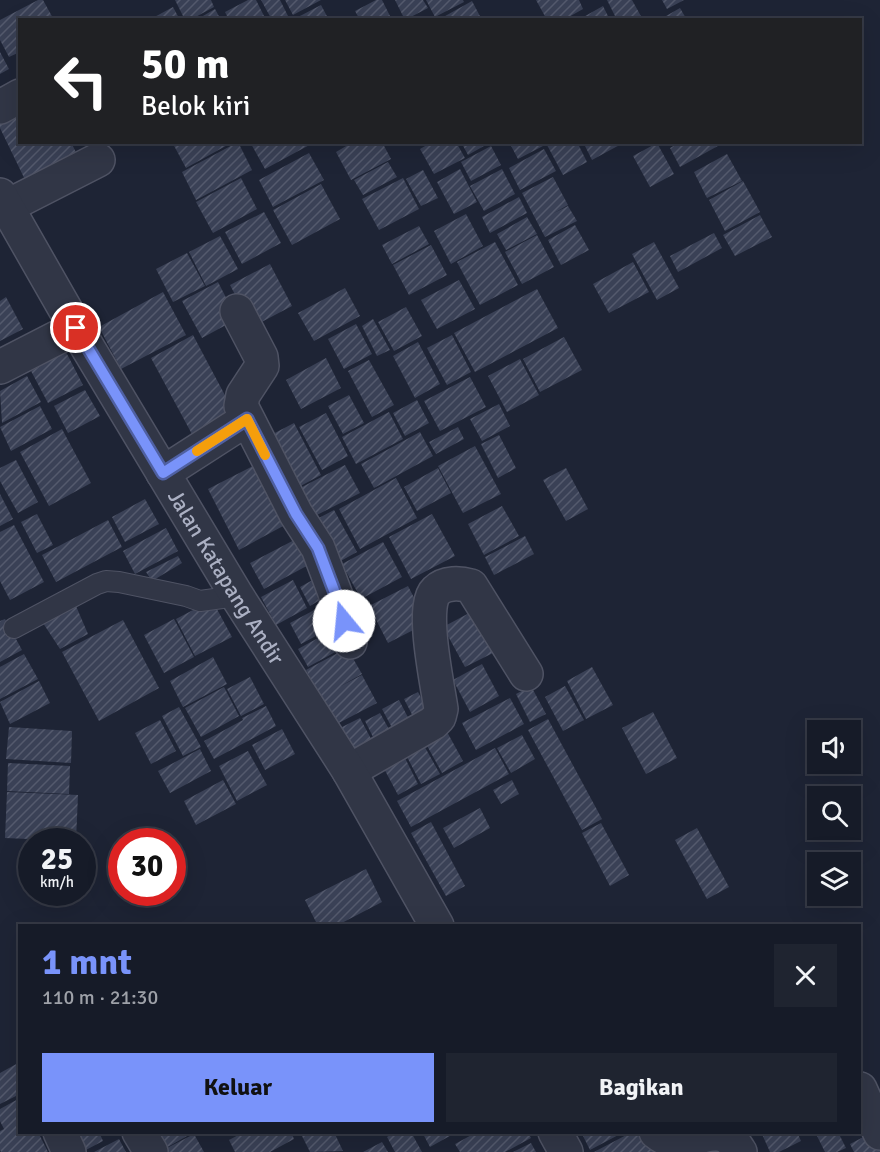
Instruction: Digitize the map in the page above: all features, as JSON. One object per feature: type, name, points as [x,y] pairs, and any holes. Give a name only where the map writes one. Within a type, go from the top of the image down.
[{"type":"street","points":[[0,107],[18,97]]},
{"type":"street","points":[[3,201],[98,160]]},
{"type":"street","name":"Jalan Katapang Andir","points":[[3,201],[76,328],[237,596],[349,771],[436,924]]},
{"type":"street","points":[[237,311],[261,357],[262,366],[243,395],[241,406],[296,514],[318,548],[338,601],[350,642]]},
{"type":"street","points":[[0,367],[76,328]]},
{"type":"street","points":[[163,473],[247,419]]},
{"type":"street","points":[[349,771],[433,723],[439,717],[441,709],[429,632],[432,597],[436,590],[449,584],[460,583],[471,586],[526,674]]},
{"type":"street","points":[[861,1091],[880,1133]]},
{"type":"street","points":[[61,1134],[69,1152]]},
{"type":"street","points":[[140,1134],[151,1152]]},
{"type":"street","points":[[556,1134],[566,1152]]},
{"type":"street","points":[[660,1134],[675,1142],[715,1134],[724,1135],[730,1138],[740,1152]]},
{"type":"lane","points":[[15,628],[106,581],[142,586],[200,601],[237,596]]},
{"type":"building","points":[[38,0],[43,0],[53,18],[18,18],[18,53],[9,57],[0,40],[0,20]]},
{"type":"building","points":[[175,0],[211,0],[214,7],[194,18],[184,18]]},
{"type":"building","points":[[248,0],[256,0],[265,18],[228,18],[225,12]]},
{"type":"building","points":[[261,0],[280,0],[289,18],[271,18]]},
{"type":"building","points":[[285,0],[321,0],[293,15]]},
{"type":"building","points":[[376,0],[382,0],[391,18],[359,18],[355,11]]},
{"type":"building","points":[[395,0],[423,0],[428,8],[409,18],[404,18]]},
{"type":"building","points":[[426,0],[463,0],[464,2],[435,17]]},
{"type":"building","points":[[536,0],[579,0],[583,9],[567,18],[546,18]]},
{"type":"building","points":[[607,0],[632,0],[642,18],[616,18]]},
{"type":"building","points":[[662,0],[684,0],[667,9]]},
{"type":"building","points":[[472,1],[481,18],[442,18]]},
{"type":"building","points":[[321,5],[328,18],[301,18],[300,16]]},
{"type":"building","points":[[603,6],[609,18],[582,18]]},
{"type":"building","points":[[173,7],[179,18],[153,18]]},
{"type":"building","points":[[680,8],[686,18],[662,18]]},
{"type":"building","points":[[215,9],[220,18],[199,18]]},
{"type":"building","points":[[0,52],[9,69],[0,74]]},
{"type":"building","points":[[18,113],[18,144],[72,144],[80,161],[28,186],[0,128],[0,121]]},
{"type":"building","points":[[173,144],[229,144],[186,168]]},
{"type":"building","points":[[234,144],[239,144],[252,170],[196,200],[182,172]]},
{"type":"building","points":[[251,144],[311,144],[265,169]]},
{"type":"building","points":[[350,144],[383,144],[391,159],[351,180],[336,152]]},
{"type":"building","points":[[429,144],[457,144],[465,158],[434,174],[420,149]]},
{"type":"building","points":[[462,144],[487,144],[468,155]]},
{"type":"building","points":[[510,144],[542,144],[543,146],[518,159]]},
{"type":"building","points":[[578,144],[587,162],[563,175],[547,145]]},
{"type":"building","points":[[584,144],[621,144],[592,160]]},
{"type":"building","points":[[658,144],[674,174],[650,187],[633,156]]},
{"type":"building","points":[[677,144],[721,144],[680,167],[670,148]]},
{"type":"building","points":[[491,146],[501,165],[471,181],[461,162]]},
{"type":"building","points":[[544,149],[556,171],[520,190],[509,168]]},
{"type":"building","points":[[309,153],[324,180],[273,207],[259,180]]},
{"type":"building","points":[[727,154],[742,181],[707,198],[694,172]]},
{"type":"building","points":[[388,162],[397,177],[363,195],[354,180]]},
{"type":"building","points":[[460,169],[477,202],[454,214],[437,182]]},
{"type":"building","points":[[502,169],[515,194],[484,211],[470,186]]},
{"type":"building","points":[[423,170],[438,198],[421,206],[406,179]]},
{"type":"building","points":[[553,177],[568,205],[554,213],[568,206],[577,221],[545,237],[522,193]]},
{"type":"building","points":[[241,178],[257,209],[213,233],[196,202]]},
{"type":"building","points":[[403,178],[419,209],[379,230],[362,199]]},
{"type":"building","points":[[743,181],[760,212],[725,231],[709,200]]},
{"type":"building","points":[[321,184],[340,219],[292,245],[273,210]]},
{"type":"building","points":[[519,197],[527,213],[490,233],[482,217]]},
{"type":"building","points":[[264,212],[281,243],[242,264],[225,232]]},
{"type":"building","points":[[466,214],[483,246],[451,264],[434,231]]},
{"type":"building","points":[[760,215],[772,237],[735,256],[723,235]]},
{"type":"building","points":[[527,217],[537,234],[506,250],[497,234]]},
{"type":"building","points":[[575,225],[589,250],[561,265],[548,240]]},
{"type":"building","points":[[419,226],[429,244],[392,264],[382,245]]},
{"type":"building","points":[[714,233],[722,248],[678,272],[670,256]]},
{"type":"building","points":[[537,235],[554,267],[522,284],[505,252]]},
{"type":"building","points":[[220,236],[238,269],[206,286],[189,252]]},
{"type":"building","points":[[495,242],[518,285],[480,305],[457,262]]},
{"type":"building","points":[[654,242],[679,288],[657,300],[632,254]]},
{"type":"building","points":[[431,245],[447,275],[409,295],[393,265]]},
{"type":"building","points":[[187,253],[205,286],[173,302],[156,269]]},
{"type":"building","points":[[633,262],[649,292],[609,313],[593,284]]},
{"type":"building","points":[[270,264],[292,306],[252,327],[230,285]]},
{"type":"building","points":[[459,280],[475,309],[437,329],[421,300]]},
{"type":"building","points":[[218,282],[237,319],[202,338],[182,301]]},
{"type":"building","points":[[345,288],[360,316],[314,341],[298,313]]},
{"type":"building","points":[[537,289],[558,328],[475,372],[454,333]]},
{"type":"building","points":[[163,292],[186,335],[121,369],[99,327]]},
{"type":"building","points":[[6,297],[23,329],[0,341],[0,301]]},
{"type":"building","points":[[406,307],[422,336],[394,351],[378,322]]},
{"type":"building","points":[[373,319],[390,350],[377,356],[362,326]]},
{"type":"building","points":[[356,324],[372,354],[344,369],[328,339]]},
{"type":"building","points":[[193,335],[236,416],[194,438],[151,358]]},
{"type":"building","points":[[452,335],[471,372],[447,385],[427,348]]},
{"type":"building","points":[[564,337],[582,370],[540,392],[523,359]]},
{"type":"building","points":[[418,342],[440,384],[415,398],[393,356]]},
{"type":"building","points":[[66,352],[83,385],[48,403],[31,371]]},
{"type":"building","points":[[326,358],[341,388],[301,409],[286,380]]},
{"type":"building","points":[[520,359],[539,395],[507,412],[488,376]]},
{"type":"building","points":[[369,360],[394,405],[372,417],[348,371]]},
{"type":"building","points":[[27,376],[41,402],[2,423],[0,391]]},
{"type":"building","points":[[470,377],[486,407],[440,431],[424,401]]},
{"type":"building","points":[[85,390],[100,416],[68,433],[54,406]]},
{"type":"building","points":[[349,395],[364,423],[343,434],[328,406]]},
{"type":"building","points":[[417,400],[429,423],[405,436],[393,413]]},
{"type":"building","points":[[499,404],[510,426],[482,441],[470,419]]},
{"type":"building","points":[[40,406],[52,429],[11,451],[0,427]]},
{"type":"building","points":[[389,412],[403,439],[356,464],[342,437]]},
{"type":"building","points":[[326,413],[348,456],[322,470],[299,427]]},
{"type":"building","points":[[294,423],[321,475],[295,489],[267,437]]},
{"type":"building","points":[[458,427],[464,439],[436,454],[429,442]]},
{"type":"building","points":[[62,429],[91,483],[49,506],[20,452]]},
{"type":"building","points":[[420,432],[433,456],[374,488],[361,464]]},
{"type":"building","points":[[499,435],[516,468],[498,478],[481,444]]},
{"type":"building","points":[[475,446],[501,494],[463,513],[438,466]]},
{"type":"building","points":[[16,460],[38,502],[18,513],[0,481],[0,468]]},
{"type":"building","points":[[345,465],[360,493],[313,517],[298,489]]},
{"type":"building","points":[[253,466],[285,525],[239,550],[208,489]]},
{"type":"building","points":[[438,468],[451,493],[417,511],[404,487]]},
{"type":"building","points":[[566,468],[588,509],[566,521],[543,480]]},
{"type":"building","points":[[396,478],[417,518],[360,549],[339,509]]},
{"type":"building","points":[[0,494],[13,519],[0,526]]},
{"type":"building","points":[[145,499],[159,524],[125,542],[112,517]]},
{"type":"building","points":[[502,506],[519,536],[484,555],[468,524]]},
{"type":"building","points":[[334,510],[357,552],[337,563],[315,520]]},
{"type":"building","points":[[37,514],[53,545],[37,553],[21,522]]},
{"type":"building","points":[[432,514],[455,556],[411,579],[389,537]]},
{"type":"building","points":[[108,520],[122,547],[56,582],[42,555]]},
{"type":"building","points":[[14,525],[44,582],[10,600],[0,581],[0,532]]},
{"type":"building","points":[[166,528],[178,551],[135,574],[123,551]]},
{"type":"building","points":[[525,536],[534,554],[494,575],[485,557]]},
{"type":"building","points":[[300,537],[314,562],[264,589],[250,563]]},
{"type":"building","points":[[383,542],[402,577],[361,599],[342,564]]},
{"type":"building","points":[[178,556],[182,563],[152,581],[146,572]]},
{"type":"building","points":[[318,577],[327,596],[310,606],[300,587]]},
{"type":"building","points":[[293,580],[307,608],[276,625],[261,597]]},
{"type":"building","points":[[408,586],[427,623],[388,643],[369,606]]},
{"type":"building","points":[[212,600],[232,637],[195,656],[176,619]]},
{"type":"building","points":[[331,601],[342,622],[301,644],[290,623]]},
{"type":"building","points":[[76,606],[88,634],[60,649],[43,623]]},
{"type":"building","points":[[473,611],[495,652],[465,667],[443,627]]},
{"type":"building","points":[[5,619],[22,650],[0,662],[0,621]]},
{"type":"building","points":[[174,619],[194,657],[164,673],[144,635]]},
{"type":"building","points":[[123,620],[159,688],[99,721],[62,652]]},
{"type":"building","points":[[338,627],[348,645],[308,667],[298,649]]},
{"type":"building","points":[[347,648],[362,674],[339,687],[362,675],[377,703],[333,726],[306,670]]},
{"type":"building","points":[[24,654],[38,679],[0,699],[0,667]]},
{"type":"building","points":[[213,657],[227,684],[183,707],[170,681]]},
{"type":"building","points":[[482,664],[499,696],[470,712],[453,680]]},
{"type":"building","points":[[592,667],[613,705],[586,719],[567,681]]},
{"type":"building","points":[[250,677],[264,704],[241,716],[227,689]]},
{"type":"building","points":[[39,681],[50,703],[10,724],[0,702]]},
{"type":"building","points":[[531,686],[546,714],[530,722],[516,694]]},
{"type":"building","points":[[565,686],[584,720],[563,731],[545,697]]},
{"type":"building","points":[[224,687],[239,716],[201,737],[185,708]]},
{"type":"building","points":[[418,692],[433,720],[419,728],[404,699]]},
{"type":"building","points":[[510,698],[524,724],[476,750],[462,723]]},
{"type":"building","points":[[399,700],[415,731],[398,739],[382,709]]},
{"type":"building","points":[[266,706],[276,726],[214,759],[204,741]]},
{"type":"building","points":[[179,707],[201,747],[183,756],[162,716]]},
{"type":"building","points":[[653,712],[677,758],[646,774],[622,728]]},
{"type":"building","points":[[380,713],[395,740],[379,749],[365,721]]},
{"type":"building","points":[[360,718],[377,750],[351,763],[334,731]]},
{"type":"building","points":[[548,719],[602,819],[582,830],[528,730]]},
{"type":"building","points":[[160,720],[176,751],[151,764],[135,733]]},
{"type":"building","points":[[9,727],[72,731],[71,763],[6,759]]},
{"type":"building","points":[[282,729],[295,754],[265,770],[252,745]]},
{"type":"building","points":[[446,730],[463,761],[442,773],[425,742]]},
{"type":"building","points":[[522,735],[535,759],[511,773],[497,748]]},
{"type":"building","points":[[422,742],[440,774],[421,784],[404,751]]},
{"type":"building","points":[[495,748],[509,774],[411,827],[397,801]]},
{"type":"building","points":[[200,749],[211,771],[170,793],[158,771]]},
{"type":"building","points":[[248,751],[267,785],[237,801],[219,766]]},
{"type":"building","points":[[402,752],[418,784],[398,795],[381,763]]},
{"type":"building","points":[[8,763],[70,766],[69,794],[7,791]]},
{"type":"building","points":[[223,780],[236,804],[196,825],[184,801]]},
{"type":"building","points":[[512,780],[519,794],[501,804],[493,790]]},
{"type":"building","points":[[7,792],[78,795],[77,828],[18,828],[18,839],[5,838]]},
{"type":"building","points":[[480,808],[490,828],[454,848],[443,828]]},
{"type":"building","points":[[431,822],[465,886],[446,896],[411,833]]},
{"type":"building","points":[[601,823],[629,875],[610,886],[582,833]]},
{"type":"building","points":[[697,828],[729,887],[707,899],[675,840]]},
{"type":"building","points":[[366,869],[382,902],[340,924],[317,924],[305,900]]},
{"type":"building","points":[[18,1063],[18,1095],[0,1104],[0,1073]]},
{"type":"building","points":[[18,1099],[18,1134],[39,1134],[48,1152],[1,1152],[0,1131],[4,1129],[0,1121],[0,1109]]},
{"type":"building","points":[[873,1132],[880,1146],[880,1152],[854,1152],[850,1144]]},
{"type":"building","points":[[70,1134],[100,1134],[103,1141],[82,1152]]},
{"type":"building","points":[[159,1134],[190,1134],[166,1148]]},
{"type":"building","points":[[194,1134],[204,1152],[169,1152],[167,1148]]},
{"type":"building","points":[[240,1134],[292,1134],[294,1139],[270,1152],[235,1152],[229,1140]]},
{"type":"building","points":[[301,1134],[335,1134],[343,1151],[310,1152]]},
{"type":"building","points":[[392,1134],[412,1134],[422,1152],[395,1152],[387,1137]]},
{"type":"building","points":[[423,1134],[453,1134],[430,1147]]},
{"type":"building","points":[[473,1134],[529,1134],[531,1138],[505,1152],[460,1152],[455,1144]]},
{"type":"building","points":[[582,1134],[620,1134],[590,1150]]},
{"type":"building","points":[[628,1134],[646,1134],[655,1152],[594,1152]]},
{"type":"building","points":[[762,1134],[798,1134],[801,1141],[779,1152],[770,1152]]},
{"type":"building","points":[[816,1134],[839,1134],[846,1148],[837,1152],[825,1152]]},
{"type":"building","points":[[119,1139],[126,1152],[94,1152]]},
{"type":"building","points":[[382,1142],[388,1152],[363,1152]]},
{"type":"building","points":[[531,1143],[536,1152],[513,1152]]},
{"type":"slow traffic","points":[[197,451],[247,419],[265,455]]},
{"type":"route","points":[[76,328],[163,473],[247,419],[296,514],[318,548],[344,621]]}]
